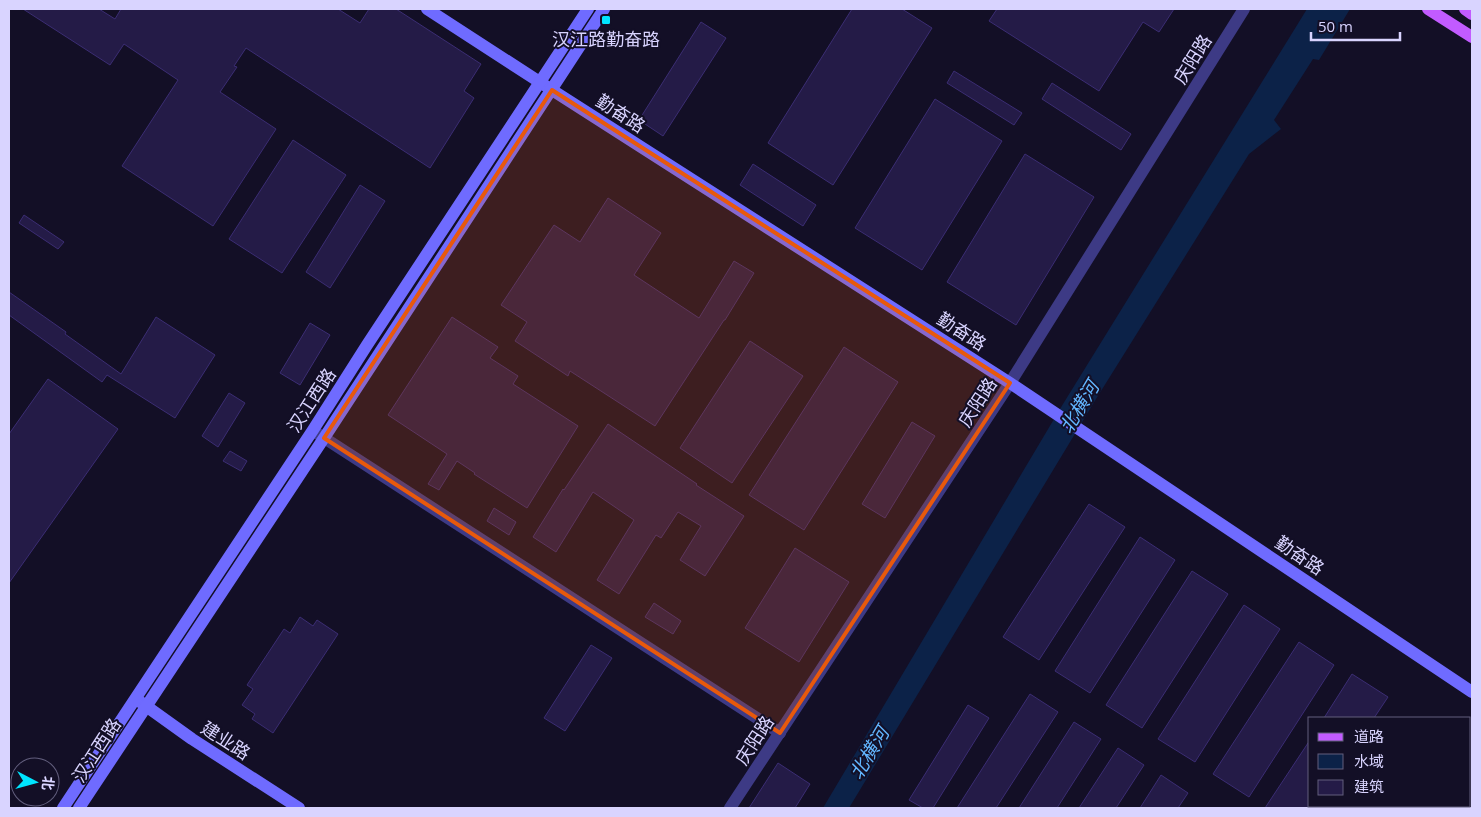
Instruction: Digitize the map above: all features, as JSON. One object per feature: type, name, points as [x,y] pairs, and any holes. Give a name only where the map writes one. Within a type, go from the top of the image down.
[{"type":"main road","name":"勤奋路","points":[[427,9],[1047,407],[1472,692]]},
{"type":"main road","name":"汉江西路","points":[[62,808],[313,430],[588,9]]},
{"type":"main road","name":"汉江西路","points":[[79,808],[324,438],[604,9]]},
{"type":"main road","points":[[1428,9],[1472,37]]},
{"type":"main road","points":[[1465,9],[1472,14]]},
{"type":"main road","name":"建业路","points":[[135,698],[192,739],[299,808]]},
{"type":"street","name":"庆阳路","points":[[730,808],[1010,383],[1244,9]]},
{"type":"street","points":[[313,430],[780,733]]},
{"type":"highlighted area","points":[[552,90],[1010,383],[780,733],[324,438]]},
{"type":"water","name":"北横河","points":[[1307,9],[1350,9],[1319,60],[1313,59],[1274,120],[1281,129],[1249,154],[1096,399],[849,808],[823,808],[1063,404]]},
{"type":"building","points":[[23,9],[99,9],[115,19],[121,9],[338,9],[360,23],[369,9],[396,9],[481,64],[464,91],[474,98],[430,168],[246,48],[234,66],[237,67],[220,92],[276,129],[213,226],[122,166],[178,80],[124,44],[110,65]]},
{"type":"building","points":[[852,9],[902,9],[932,28],[833,185],[768,143]]},
{"type":"building","points":[[997,9],[1174,9],[1159,32],[1143,22],[1099,91],[989,21]]},
{"type":"building","points":[[701,22],[726,38],[663,136],[639,120]]},
{"type":"building","points":[[954,71],[1022,113],[1014,125],[947,83]]},
{"type":"building","points":[[1052,83],[1131,134],[1121,150],[1042,99]]},
{"type":"building","points":[[935,99],[1002,141],[922,270],[855,228]]},
{"type":"building","points":[[293,140],[346,175],[282,273],[229,239]]},
{"type":"building","points":[[1025,154],[1094,197],[1016,325],[947,282]]},
{"type":"building","points":[[753,164],[816,205],[803,226],[740,185]]},
{"type":"building","points":[[360,185],[385,201],[330,288],[306,272]]},
{"type":"building","points":[[608,198],[661,233],[634,275],[699,318],[734,261],[754,273],[655,426],[570,371],[568,376],[515,341],[527,322],[501,305],[554,225],[580,242]]},
{"type":"building","points":[[24,215],[64,242],[58,249],[19,223]]},
{"type":"building","points":[[9,292],[121,374],[156,317],[215,355],[175,418],[107,375],[102,382],[9,315]]},
{"type":"building","points":[[452,317],[498,347],[490,358],[518,376],[513,384],[578,426],[527,508],[457,461],[439,490],[428,484],[447,454],[388,415]]},
{"type":"building","points":[[310,323],[330,335],[300,385],[280,373]]},
{"type":"building","points":[[750,341],[803,376],[732,483],[680,448]]},
{"type":"building","points":[[844,347],[898,382],[804,530],[749,495]]},
{"type":"building","points":[[48,379],[118,429],[9,583],[9,434]]},
{"type":"building","points":[[229,393],[245,403],[218,447],[202,436]]},
{"type":"building","points":[[912,422],[935,436],[885,518],[862,504]]},
{"type":"building","points":[[608,424],[744,516],[705,576],[680,560],[701,526],[678,512],[661,538],[656,535],[619,594],[597,580],[634,520],[593,492],[556,552],[533,537],[563,489]]},
{"type":"building","points":[[230,451],[247,461],[241,471],[223,461]]},
{"type":"building","points":[[1089,504],[1125,527],[1039,660],[1003,637]]},
{"type":"building","points":[[494,508],[516,522],[509,535],[487,521]]},
{"type":"building","points":[[1140,537],[1175,560],[1090,693],[1055,671]]},
{"type":"building","points":[[795,548],[849,582],[799,662],[745,628]]},
{"type":"building","points":[[1192,571],[1228,594],[1142,728],[1106,705]]},
{"type":"building","points":[[654,603],[681,621],[673,634],[645,617]]},
{"type":"building","points":[[1244,605],[1280,629],[1195,762],[1158,739]]},
{"type":"building","points":[[300,617],[313,626],[317,620],[338,634],[273,733],[252,719],[255,714],[242,705],[253,689],[247,685],[284,629],[290,633]]},
{"type":"building","points":[[1299,642],[1334,665],[1249,797],[1213,774]]},
{"type":"building","points":[[591,645],[612,658],[565,731],[544,718]]},
{"type":"building","points":[[1352,674],[1388,697],[1375,717],[1325,717]]},
{"type":"building","points":[[1030,694],[1058,712],[996,808],[957,808]]},
{"type":"building","points":[[968,705],[989,718],[933,808],[923,808],[909,800]]},
{"type":"building","points":[[1074,722],[1101,739],[1057,808],[1019,808]]},
{"type":"building","points":[[1308,743],[1308,807],[1310,808],[1265,808]]},
{"type":"building","points":[[1118,748],[1144,765],[1116,808],[1079,808]]},
{"type":"building","points":[[778,763],[810,784],[795,808],[749,808]]},
{"type":"building","points":[[1161,775],[1188,793],[1178,808],[1140,808]]},
{"type":"place","name":"汉江路勤奋路","points":[[606,20]]}]
